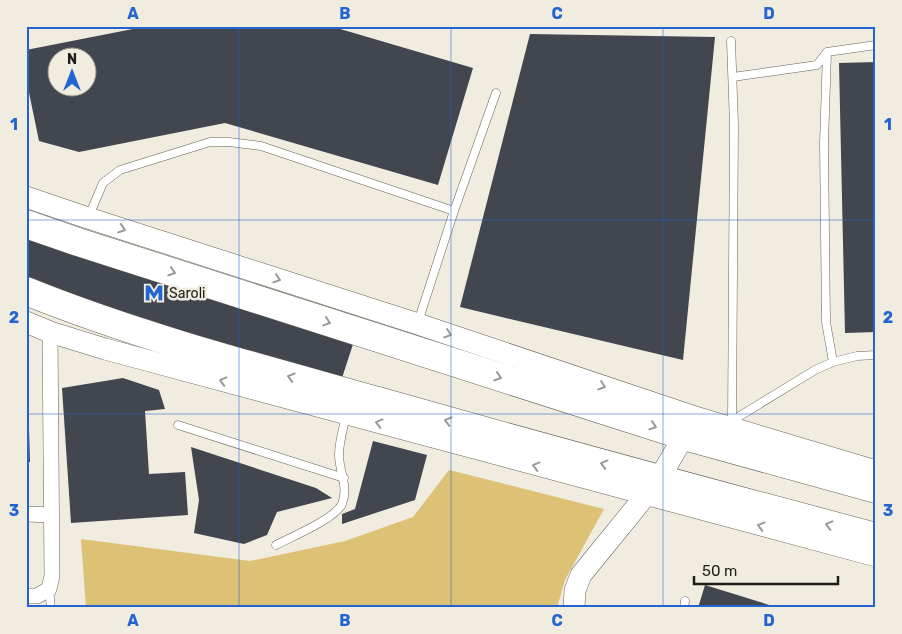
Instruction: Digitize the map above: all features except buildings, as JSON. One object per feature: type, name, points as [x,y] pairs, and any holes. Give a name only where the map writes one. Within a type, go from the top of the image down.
[{"type":"highway","points":[[26,224],[125,257],[688,426],[876,489]]},
{"type":"highway","points":[[26,291],[207,354],[652,487],[876,537]]},
{"type":"street","points":[[26,197],[418,324],[688,426],[728,423],[876,471]]},
{"type":"street","points":[[26,322],[50,332],[105,349],[346,414],[652,487],[876,556]]},
{"type":"street","points":[[26,596],[37,596],[51,582],[50,332]]},
{"type":"street","points":[[574,608],[575,590],[582,575],[652,487],[688,426]]},
{"type":"street","points":[[26,514],[52,515]]},
{"type":"lane","points":[[728,423],[734,135],[731,42]]},
{"type":"lane","points":[[733,77],[817,65],[827,52],[876,45]]},
{"type":"lane","points":[[827,52],[824,143],[826,322],[833,362]]},
{"type":"lane","points":[[418,324],[454,210],[496,93]]},
{"type":"lane","points":[[88,218],[104,183],[120,170],[210,142],[261,146],[454,210]]},
{"type":"lane","points":[[728,423],[815,370],[833,362],[857,356],[876,355]]},
{"type":"lane","points":[[276,545],[328,519],[342,505],[345,490],[339,453],[346,414]]},
{"type":"lane","points":[[178,425],[344,478]]},
{"type":"lane","points":[[51,582],[51,608]]},
{"type":"shaded area","points":[[449,470],[604,509],[565,580],[557,608],[86,608],[81,539],[250,561],[345,541],[413,517]]},
{"type":"place","name":"Saroli","points":[[154,293]]}]
